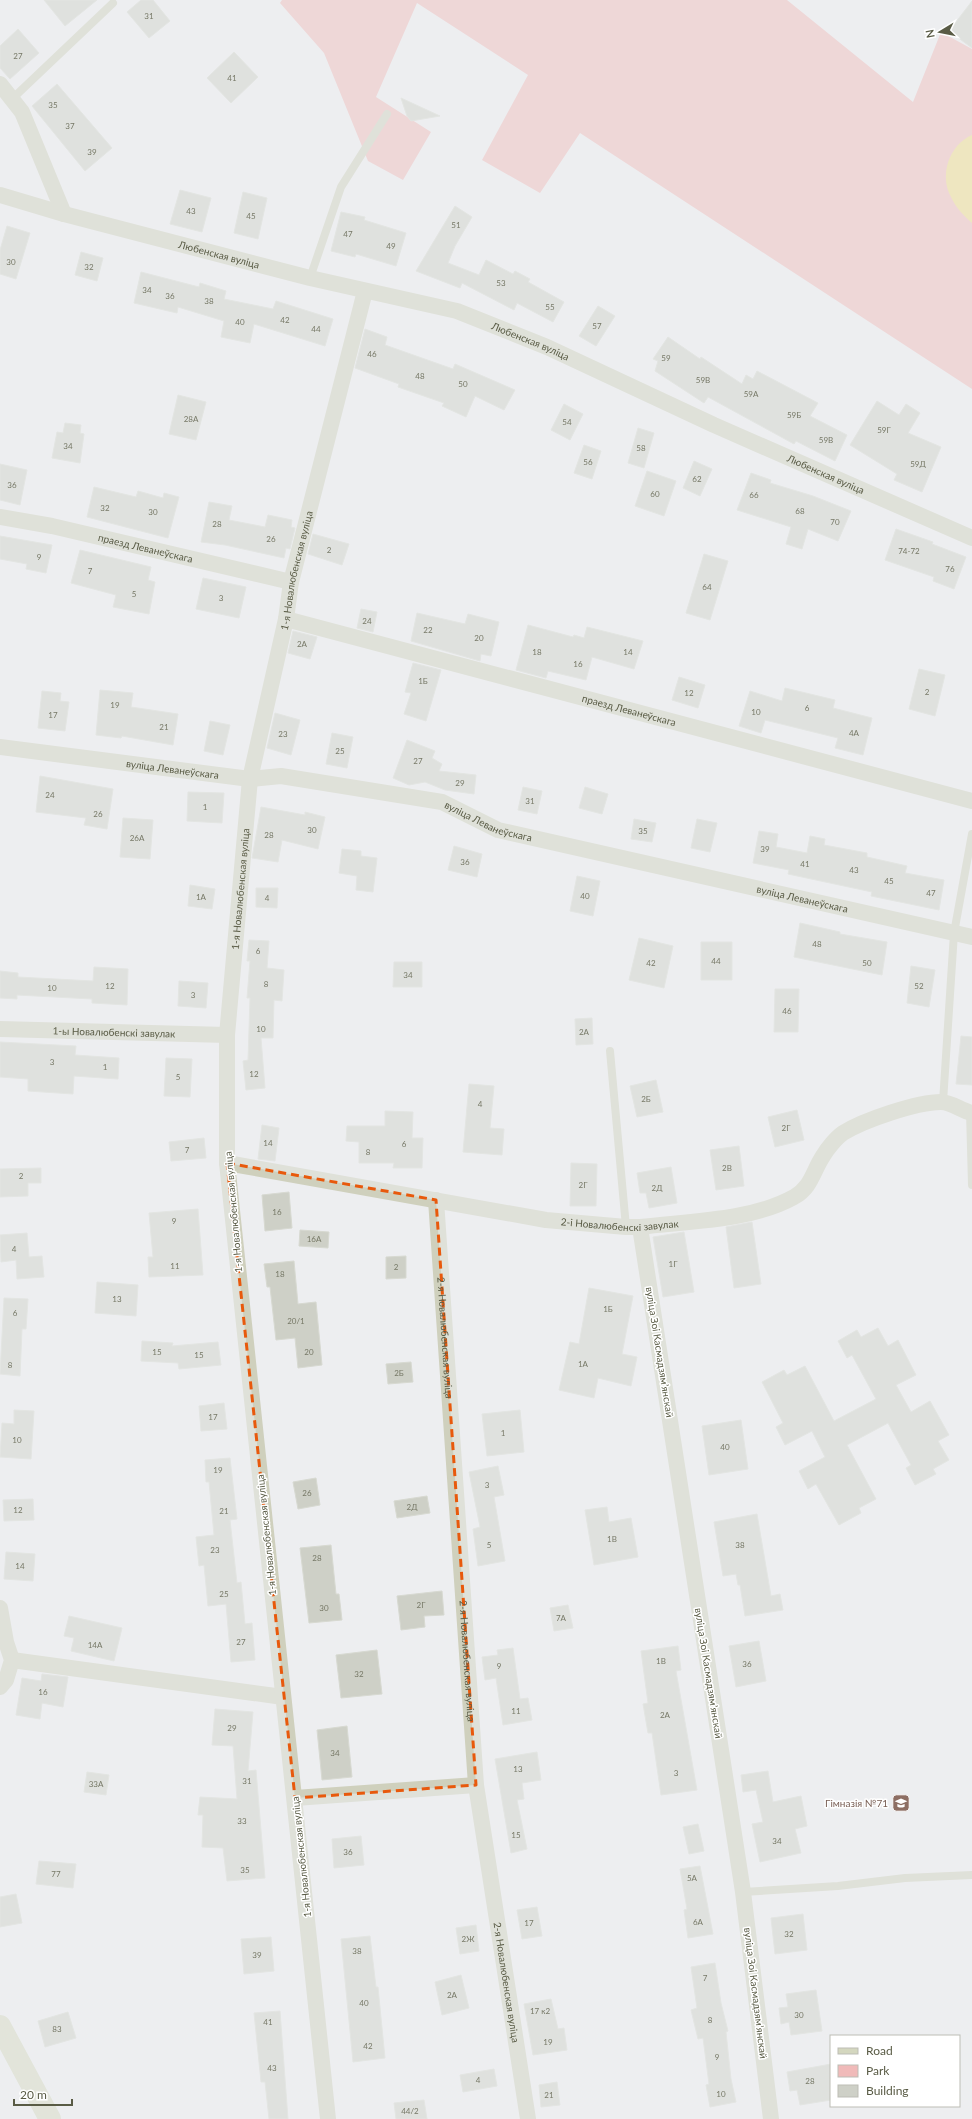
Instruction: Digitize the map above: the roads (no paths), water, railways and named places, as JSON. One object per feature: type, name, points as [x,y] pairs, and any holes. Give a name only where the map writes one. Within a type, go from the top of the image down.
[{"type":"main road","points":[[0,2026],[50,2119]]},
{"type":"street","points":[[0,84],[22,112],[64,214]]},
{"type":"street","name":"Любенская вуліца","points":[[0,195],[64,214],[365,292],[457,311],[547,347],[714,425],[972,538]]},
{"type":"street","name":"1-я Новалюбенская вуліца","points":[[328,2119],[227,1163],[227,1035],[250,779],[286,618],[290,582],[365,292]]},
{"type":"street","name":"праезд Леванеўскага","points":[[0,517],[52,526],[290,582]]},
{"type":"street","name":"праезд Леванеўскага","points":[[286,618],[972,801]]},
{"type":"street","name":"вуліца Леванеўскага","points":[[0,747],[250,779],[281,776],[442,802],[498,830],[972,937]]},
{"type":"street","name":"1-ы Новалюбенскі завулак","points":[[0,1028],[227,1035]]},
{"type":"street","name":"2-і Новалюбенскі завулак","points":[[227,1163],[546,1220],[633,1227],[747,1214],[771,1209],[796,1196],[811,1181],[823,1156],[842,1134],[867,1121],[926,1103],[943,1102],[971,1113]]},
{"type":"street","name":"2-я Новалюбенская вуліца","points":[[436,1200],[476,1785],[528,2119]]},
{"type":"street","name":"вуліца Зоі Касмадзямʼянскай","points":[[633,1227],[743,1892],[772,2119]]},
{"type":"street","points":[[0,1608],[6,1642],[12,1660],[6,1680],[0,1687]]},
{"type":"street","points":[[12,1660],[283,1697]]},
{"type":"street","points":[[295,1798],[476,1785]]},
{"type":"lane","points":[[12,99],[113,3]]},
{"type":"lane","points":[[310,278],[341,187],[387,114]]},
{"type":"lane","points":[[943,1102],[954,932],[972,834]]},
{"type":"lane","points":[[610,1052],[633,1227]]},
{"type":"lane","points":[[971,1113],[972,1185]]},
{"type":"lane","points":[[743,1892],[838,1886],[905,1878],[972,1875]]},
{"type":"place","name":"Гімназія №71","points":[[901,1803]]}]
